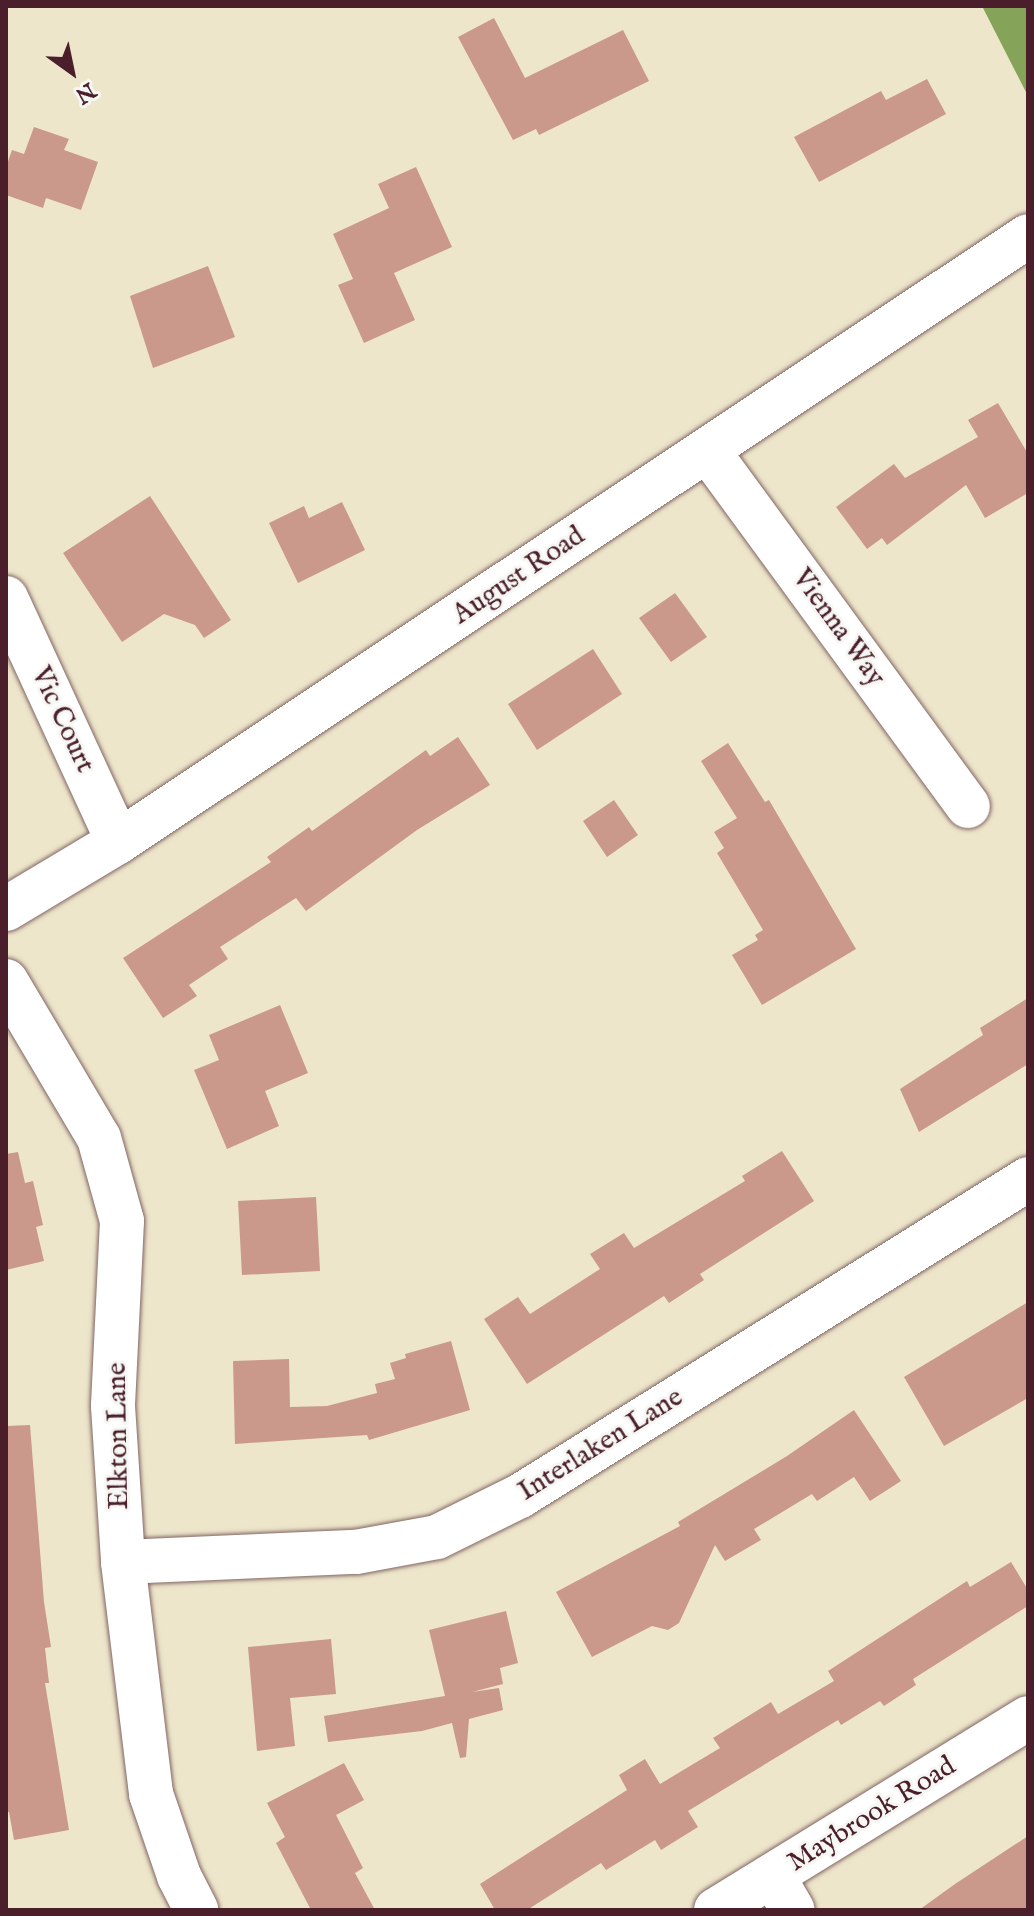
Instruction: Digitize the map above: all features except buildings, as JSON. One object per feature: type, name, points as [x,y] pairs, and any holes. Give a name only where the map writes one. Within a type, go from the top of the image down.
[{"type":"street","name":"August Road","points":[[6,909],[118,842],[1028,236]]},
{"type":"street","name":"Vienna Way","points":[[708,451],[968,806]]},
{"type":"street","name":"Vic Court","points":[[6,598],[118,842]]},
{"type":"street","name":"Elkton Lane","points":[[6,981],[99,1138],[122,1221],[113,1406],[123,1562],[151,1794],[179,1876],[196,1910]]},
{"type":"street","name":"Interlaken Lane","points":[[123,1562],[356,1552],[437,1537],[520,1496],[1028,1179]]},
{"type":"street","name":"Maybrook Road","points":[[716,1910],[783,1893],[1028,1718]]},
{"type":"green space","points":[[982,6],[1028,6],[1028,96]]}]
